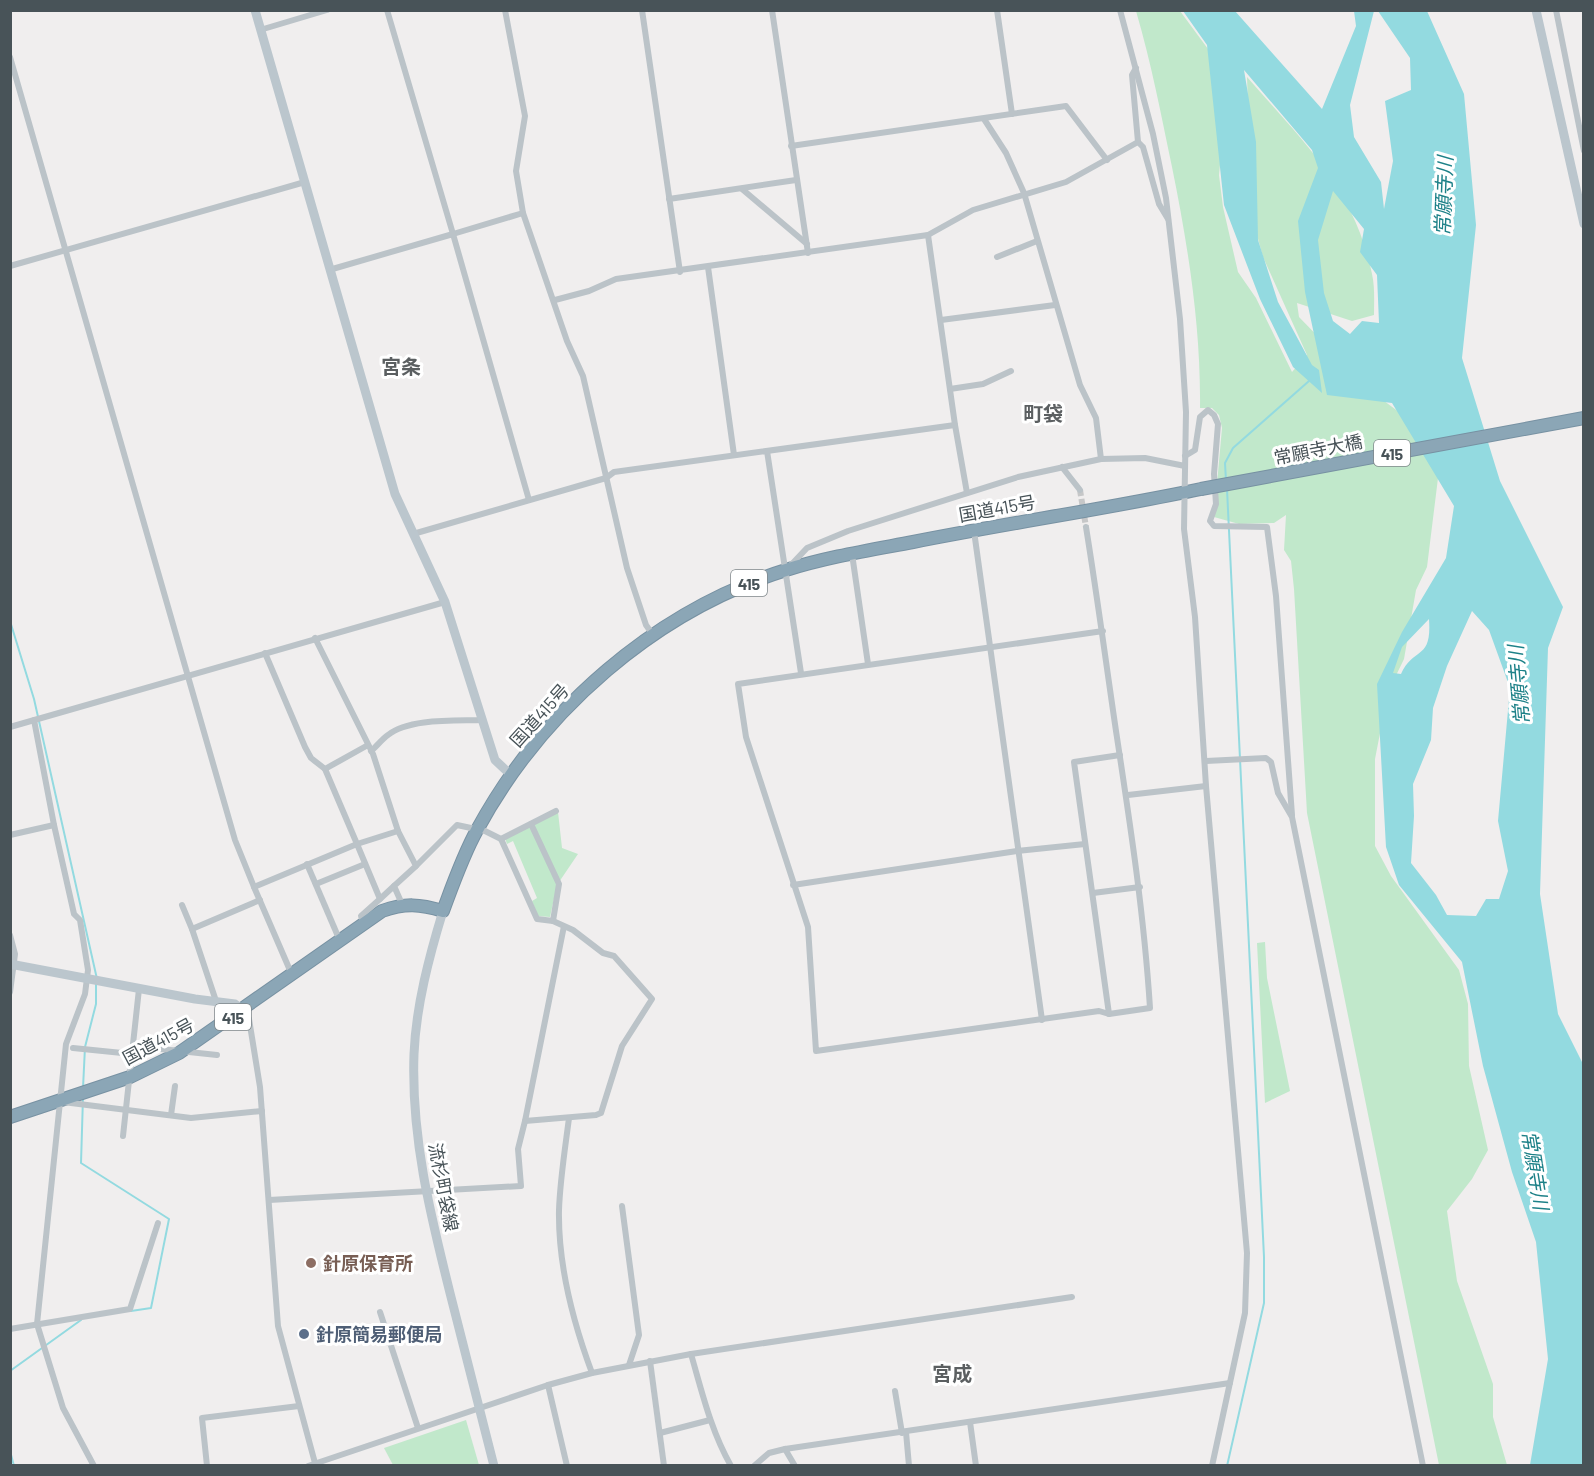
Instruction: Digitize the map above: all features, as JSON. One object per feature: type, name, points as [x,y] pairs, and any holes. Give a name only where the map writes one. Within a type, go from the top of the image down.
[{"type":"highway","name":"常願寺大橋","points":[[1201,489],[1584,418]]},
{"type":"highway","name":"国道415号","points":[[442,911],[477,830],[511,775],[566,709],[607,669],[653,635],[705,604],[786,570],[852,554],[1201,489]]},
{"type":"highway","name":"国道415号","points":[[10,1117],[130,1077],[179,1053],[364,923],[382,911],[402,904]]},
{"type":"highway","points":[[402,904],[419,904],[442,911]]},
{"type":"street","points":[[255,10],[328,270],[395,494],[445,602],[495,760],[511,775]]},
{"type":"street","points":[[260,30],[327,10]]},
{"type":"street","points":[[387,10],[529,500]]},
{"type":"street","points":[[505,10],[525,116],[516,171],[523,213],[555,300],[567,341],[583,376],[627,568],[646,625],[653,635]]},
{"type":"street","points":[[642,10],[680,272]]},
{"type":"street","points":[[772,10],[808,253]]},
{"type":"street","points":[[997,10],[1012,114]]},
{"type":"street","points":[[1120,10],[1153,134],[1168,219],[1180,319],[1186,412],[1184,529],[1195,617],[1206,786],[1247,1253],[1245,1313],[1212,1466]]},
{"type":"street","points":[[1536,10],[1583,223]]},
{"type":"street","points":[[1556,10],[1584,151]]},
{"type":"street","points":[[10,57],[235,840],[292,975]]},
{"type":"street","points":[[1136,67],[1132,75],[1138,142],[1143,147],[1159,204],[1168,219]]},
{"type":"street","points":[[791,146],[1066,106],[1107,160]]},
{"type":"street","points":[[984,118],[1006,153],[1024,193],[1080,385],[1096,418],[1101,459]]},
{"type":"street","points":[[555,300],[589,291],[616,279],[680,272],[928,235],[973,210],[1066,182],[1138,142]]},
{"type":"street","points":[[669,199],[796,180]]},
{"type":"street","points":[[10,267],[305,182]]},
{"type":"street","points":[[742,189],[807,244]]},
{"type":"street","points":[[328,270],[523,213]]},
{"type":"street","points":[[928,235],[967,493]]},
{"type":"street","points":[[997,257],[1037,241]]},
{"type":"street","points":[[708,267],[734,455]]},
{"type":"street","points":[[940,320],[1055,305]]},
{"type":"street","points":[[950,389],[983,384],[1011,371]]},
{"type":"street","points":[[1185,456],[1195,450],[1200,417],[1208,410],[1214,415],[1218,424],[1214,474],[1215,504],[1210,521],[1214,526],[1222,528],[1267,526],[1276,596],[1292,817],[1424,1466]]},
{"type":"street","points":[[413,534],[606,478],[614,472],[955,425]]},
{"type":"street","points":[[767,451],[801,673]]},
{"type":"street","points":[[786,570],[807,548],[888,516],[1062,467],[1101,459],[1145,458],[1185,466]]},
{"type":"street","points":[[1062,467],[1080,490]]},
{"type":"street","points":[[1086,528],[1103,631],[1120,755],[1128,795],[1140,887],[1150,1008],[1109,1014],[1099,1011],[816,1051],[808,927],[746,737],[738,684],[801,673],[1103,631]]},
{"type":"street","points":[[974,530],[1042,1020]]},
{"type":"street","points":[[852,554],[868,664]]},
{"type":"street","points":[[10,727],[445,602]]},
{"type":"street","points":[[315,638],[369,748],[398,831],[416,866]]},
{"type":"street","points":[[265,653],[305,747],[311,758],[325,769],[380,899]]},
{"type":"street","points":[[34,720],[74,914],[80,920],[88,970],[80,1011],[68,1033],[37,1324],[63,1408],[94,1466]]},
{"type":"street","points":[[325,769],[369,748],[399,729],[428,722],[482,720]]},
{"type":"street","points":[[1109,1014],[1074,762],[1120,755]]},
{"type":"street","points":[[1206,761],[1248,757],[1266,758],[1271,762],[1278,792],[1292,817]]},
{"type":"street","points":[[1128,795],[1206,786]]},
{"type":"street","points":[[501,839],[556,811]]},
{"type":"street","points":[[531,824],[559,884],[553,921]]},
{"type":"street","points":[[10,835],[54,825]]},
{"type":"street","points":[[364,923],[360,916],[416,866],[457,825],[477,830],[501,839],[537,919],[553,921],[564,926],[603,952],[614,956],[652,999],[622,1046],[601,1113],[525,1121]]},
{"type":"street","points":[[254,887],[357,844],[398,831]]},
{"type":"street","points":[[793,885],[1017,851],[1085,844]]},
{"type":"street","points":[[307,864],[340,941]]},
{"type":"street","points":[[316,884],[365,864]]},
{"type":"street","points":[[394,886],[402,904]]},
{"type":"street","points":[[1093,893],[1140,887]]},
{"type":"street","points":[[192,929],[260,900]]},
{"type":"street","points":[[182,905],[216,1001]]},
{"type":"street","name":"流杉町袋線","points":[[442,911],[419,1010],[414,1052],[417,1145],[425,1192],[494,1466]]},
{"type":"street","points":[[269,1200],[521,1186],[518,1149],[564,926]]},
{"type":"street","points":[[10,935],[13,964],[10,992]]},
{"type":"street","points":[[13,964],[139,989],[235,1004],[249,1019],[262,1111],[278,1326],[312,1464],[548,1385],[650,1360],[1072,1298]]},
{"type":"street","points":[[123,1136],[139,989]]},
{"type":"street","points":[[133,1046],[179,1053],[217,1055]]},
{"type":"street","points":[[73,1048],[132,1054]]},
{"type":"street","points":[[171,1115],[175,1086]]},
{"type":"street","points":[[61,1101],[72,1105],[126,1108],[191,1118],[262,1111]]},
{"type":"street","points":[[569,1118],[559,1213],[570,1300],[577,1333],[592,1373]]},
{"type":"street","points":[[622,1206],[639,1330],[629,1365]]},
{"type":"street","points":[[10,1329],[130,1310],[158,1223]]},
{"type":"street","points":[[380,1312],[418,1428]]},
{"type":"street","points":[[691,1354],[710,1420],[731,1466]]},
{"type":"street","points":[[650,1360],[664,1466]]},
{"type":"street","points":[[754,1466],[770,1453],[785,1449],[1230,1383]]},
{"type":"street","points":[[548,1385],[567,1466]]},
{"type":"street","points":[[895,1391],[909,1466]]},
{"type":"street","points":[[207,1466],[202,1418],[299,1406]]},
{"type":"street","points":[[660,1433],[710,1420]]},
{"type":"street","points":[[970,1422],[976,1466]]},
{"type":"street","points":[[785,1449],[795,1466]]},
{"type":"green space","points":[[1136,11],[1180,11],[1225,72],[1225,113],[1219,175],[1223,207],[1238,272],[1256,298],[1292,372],[1307,355],[1263,257],[1252,217],[1247,77],[1306,144],[1339,191],[1353,216],[1364,244],[1373,279],[1374,315],[1352,321],[1297,303],[1299,317],[1372,392],[1407,418],[1439,470],[1427,567],[1416,590],[1404,659],[1388,692],[1375,759],[1375,846],[1391,876],[1459,970],[1468,1004],[1469,1066],[1488,1150],[1472,1179],[1447,1211],[1457,1281],[1493,1384],[1493,1417],[1507,1465],[1439,1465],[1307,813],[1294,589],[1291,561],[1284,550],[1286,515],[1274,523],[1239,524],[1214,517],[1222,428],[1219,415],[1212,408],[1200,408],[1196,317],[1188,257],[1160,108]]},
{"type":"green space","points":[[558,812],[562,848],[578,854],[557,885],[550,917],[538,916],[532,901],[537,898],[513,841],[507,844],[505,838]]},
{"type":"green space","points":[[1265,942],[1267,978],[1290,1091],[1265,1103],[1257,943]]},
{"type":"green space","points":[[466,1420],[479,1465],[393,1465],[384,1448]]},
{"type":"water","name":"常願寺川","points":[[1183,11],[1235,11],[1322,109],[1356,26],[1354,11],[1374,11],[1350,105],[1354,137],[1381,182],[1384,209],[1393,161],[1385,101],[1411,90],[1410,58],[1378,11],[1427,11],[1464,94],[1476,225],[1462,358],[1500,481],[1563,607],[1548,648],[1540,894],[1558,1014],[1583,1064],[1583,1465],[1530,1465],[1548,1359],[1536,1242],[1512,1172],[1483,1066],[1462,962],[1399,885],[1386,847],[1377,684],[1402,632],[1446,558],[1454,506],[1392,403],[1327,395],[1305,292],[1298,221],[1318,168],[1312,150],[1244,70],[1256,142],[1258,240],[1278,302],[1312,365],[1319,370],[1322,393],[1293,367],[1260,299],[1224,205],[1207,45]],"holes":[[[1333,191],[1364,229],[1360,252],[1377,275],[1379,323],[1362,321],[1350,334],[1333,321],[1324,293],[1318,240]],[[1472,611],[1489,630],[1510,688],[1498,821],[1508,871],[1499,899],[1486,899],[1476,916],[1447,915],[1436,895],[1411,863],[1414,816],[1413,784],[1431,740],[1433,708],[1447,666]],[[1429,619],[1428,641],[1425,647],[1406,665],[1401,674],[1393,673],[1402,647]]]},
{"type":"waterway","points":[[1226,481],[1225,463],[1233,448],[1309,381]]},
{"type":"waterway","points":[[1227,489],[1264,1257],[1264,1303],[1227,1466]]},
{"type":"waterway","points":[[10,621],[34,699],[97,979]]},
{"type":"waterway","points":[[83,1088],[85,1047],[96,1004],[96,984]]},
{"type":"waterway","points":[[83,1097],[81,1163],[169,1219],[151,1308],[131,1311]]},
{"type":"waterway","points":[[10,1371],[81,1320]]},
{"type":"waterway","points":[[10,1451],[14,1466]]},
{"type":"tunnel","points":[[1080,490],[1086,527]]},
{"type":"place","name":"針原保育所","points":[[311,1263]]},
{"type":"place","name":"針原簡易郵便局","points":[[304,1334]]},
{"type":"district","name":"宮条","points":[[401,366]]},
{"type":"district","name":"町袋","points":[[1043,413]]},
{"type":"district","name":"宮成","points":[[952,1373]]}]
